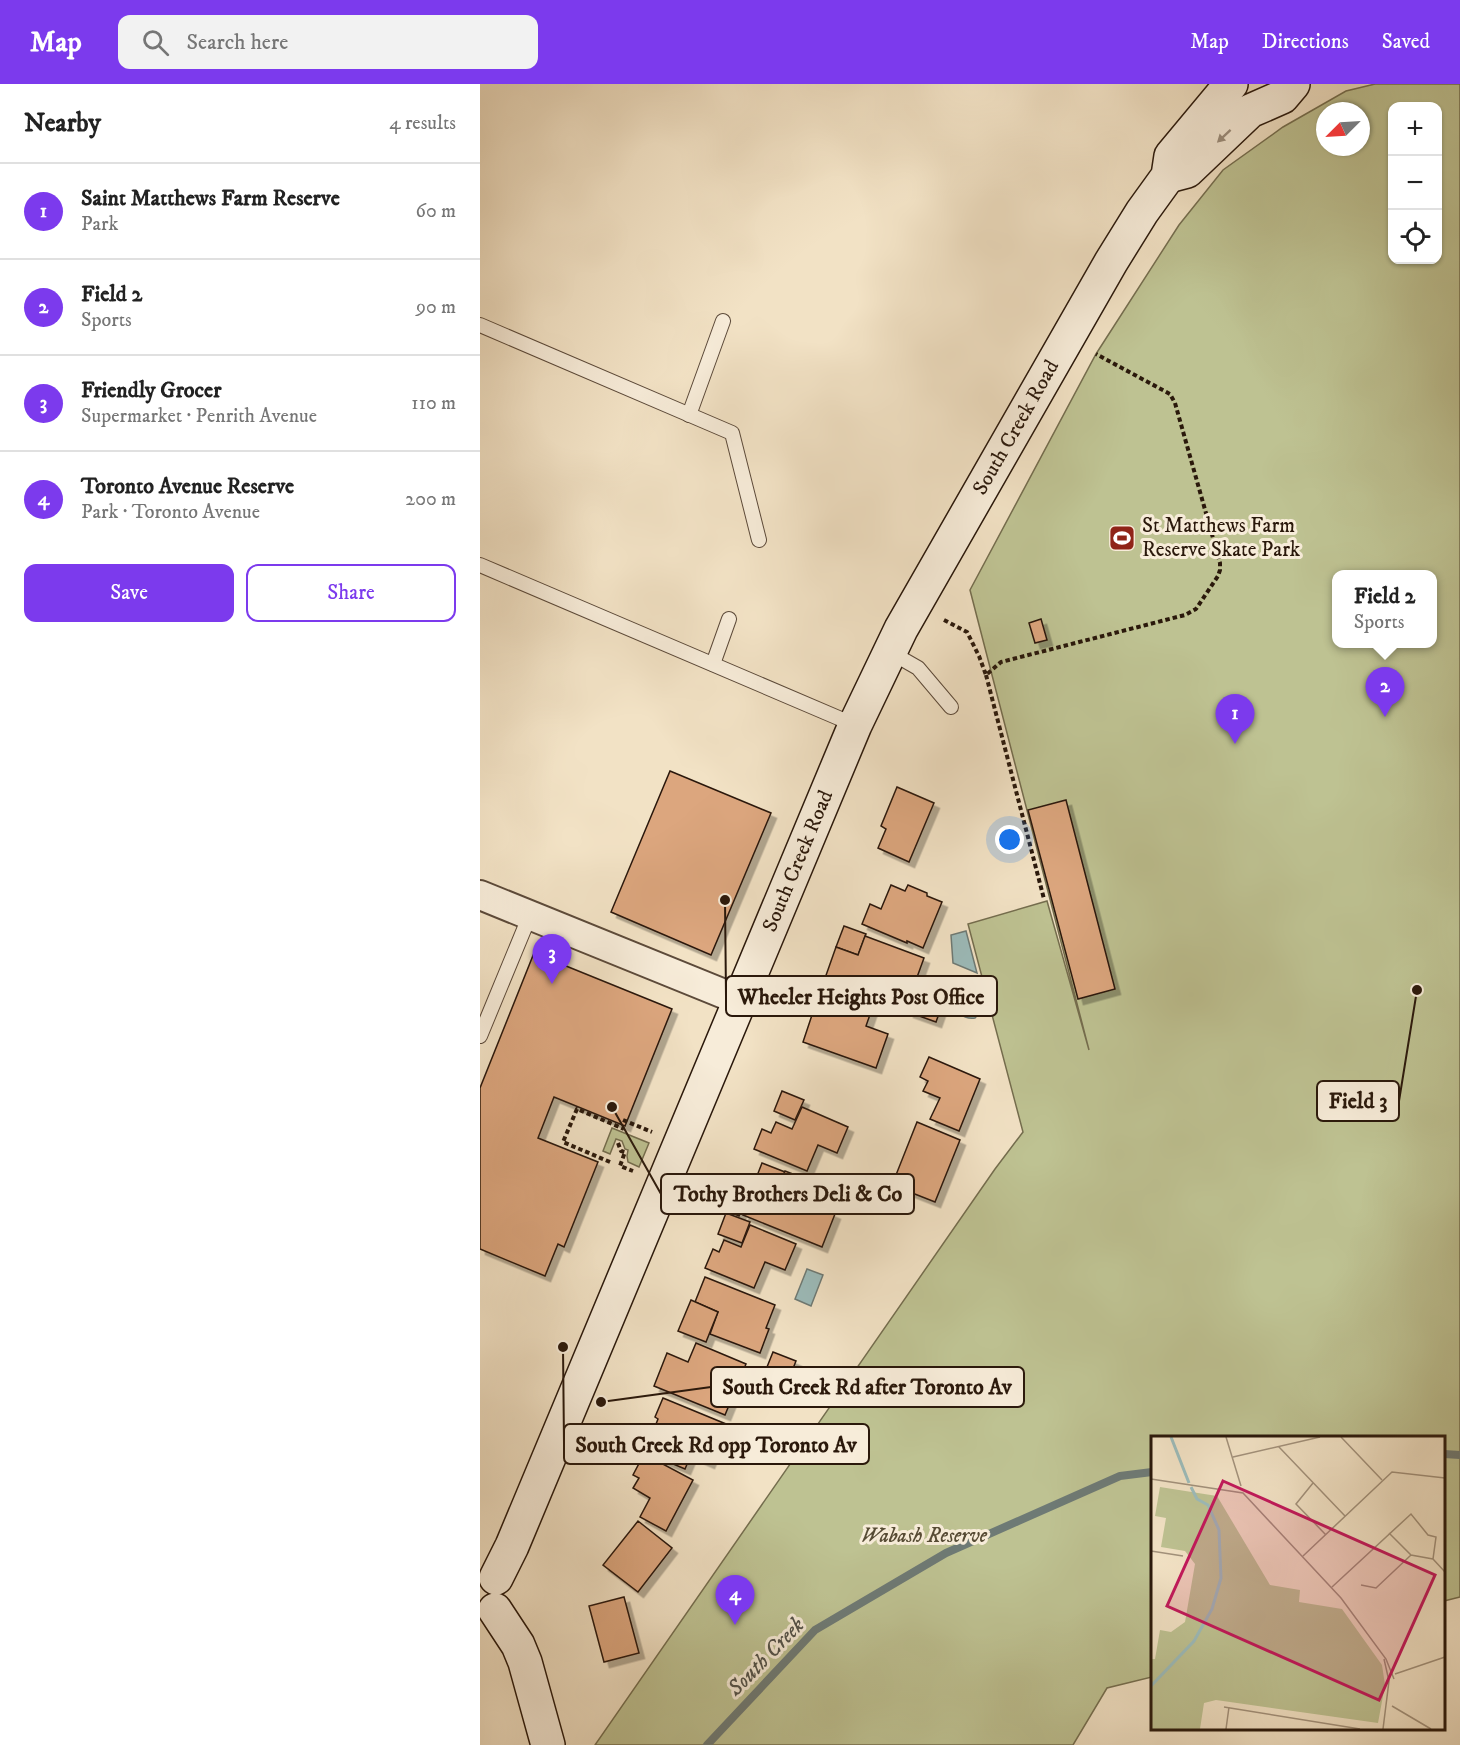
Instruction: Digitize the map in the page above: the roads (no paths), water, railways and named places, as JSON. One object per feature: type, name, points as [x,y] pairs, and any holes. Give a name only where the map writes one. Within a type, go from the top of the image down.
[{"type":"street","name":"South Creek Road","points":[[488,1573],[516,1535],[855,724],[890,652],[1111,262],[1168,176],[1171,156],[1230,84]]},
{"type":"street","points":[[1240,84],[1246,94],[1257,100],[1288,89]]},
{"type":"street","name":"South Creek Road","points":[[1168,176],[1187,171],[1250,111],[1288,89]]},
{"type":"street","points":[[480,895],[739,1000]]},
{"type":"street","points":[[488,1573],[500,1585],[501,1593],[499,1602],[488,1614],[512,1635],[525,1662],[548,1745]]},
{"type":"lane","points":[[689,415],[723,321]]},
{"type":"lane","points":[[480,325],[732,433],[759,540]]},
{"type":"lane","points":[[480,565],[855,724]]},
{"type":"lane","points":[[713,664],[729,619]]},
{"type":"lane","points":[[890,652],[918,668],[951,707]]},
{"type":"lane","points":[[480,1036],[530,915]]},
{"type":"water","points":[[966,931],[977,973],[953,963],[951,935]]},
{"type":"water","points":[[960,980],[968,980],[974,989],[981,1011],[975,1018],[965,1017],[958,1010],[959,1000],[953,986]]},
{"type":"water","points":[[807,1269],[823,1275],[811,1306],[795,1299]]},
{"type":"waterway","name":"South Creek","points":[[1445,1454],[1460,1455]]},
{"type":"waterway","name":"South Creek","points":[[707,1745],[815,1630],[946,1553],[1120,1476],[1151,1472]]},
{"type":"place","name":"St Matthews Farm Reserve Skate Park","points":[[1122,538]]},
{"type":"place","name":"Field 2","points":[[1385,717]]},
{"type":"place","name":"Saint Matthews Farm Reserve","points":[[1235,744]]},
{"type":"place","name":"Wheeler Heights Post Office","points":[[725,900]]},
{"type":"place","name":"Friendly Grocer","points":[[552,984]]},
{"type":"place","name":"Field 3","points":[[1417,990]]},
{"type":"place","name":"Tothy Brothers Deli & Co","points":[[612,1107]]},
{"type":"place","name":"South Creek Rd opp Toronto Av","points":[[563,1347]]},
{"type":"place","name":"South Creek Rd after Toronto Av","points":[[601,1402]]},
{"type":"place","name":"Toronto Avenue Reserve","points":[[735,1625]]},
{"type":"park label","name":"Wabash Reserve","points":[[924,1536]]}]
